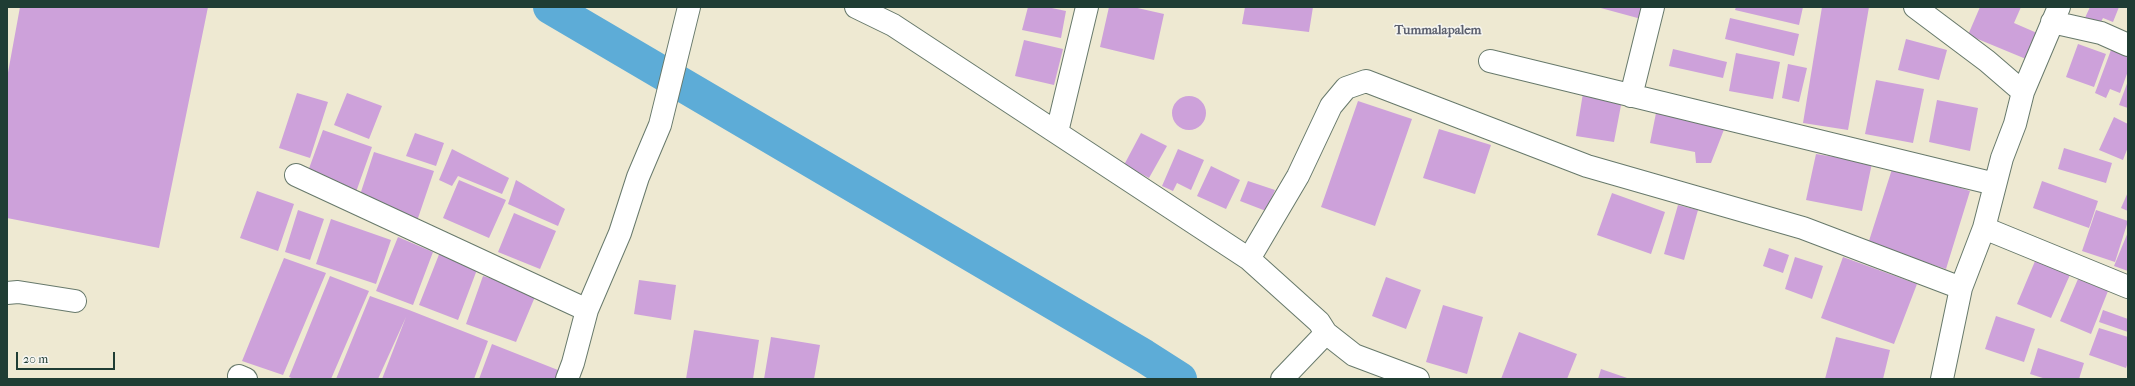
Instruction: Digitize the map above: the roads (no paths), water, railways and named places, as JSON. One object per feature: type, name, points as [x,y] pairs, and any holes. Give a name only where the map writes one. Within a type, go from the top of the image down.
[{"type":"street","points":[[567,379],[573,363],[587,310],[620,233],[638,177],[660,125],[689,7]]},
{"type":"street","points":[[856,7],[896,16],[1057,132],[1249,259],[1319,322],[1326,333],[1354,355],[1418,379]]},
{"type":"street","points":[[1057,132],[1086,7]]},
{"type":"street","points":[[1631,96],[1653,7]]},
{"type":"street","points":[[1915,7],[1987,62],[2023,92]]},
{"type":"street","points":[[1942,379],[1961,288],[1984,228],[2023,92],[2056,14],[2128,45]]},
{"type":"street","points":[[1490,61],[1996,184]]},
{"type":"street","points":[[1249,259],[1298,176],[1331,106],[1346,88],[1366,81],[1587,166],[1803,228],[1961,288]]},
{"type":"street","points":[[296,175],[587,310]]},
{"type":"street","points":[[1984,228],[2128,287]]},
{"type":"street","points":[[7,293],[18,292],[75,302]]},
{"type":"street","points":[[1287,373],[1326,333]]},
{"type":"waterway","points":[[550,7],[1144,356],[1180,379]]},
{"type":"district","name":"Tummalapalem","points":[[1438,31]]}]
